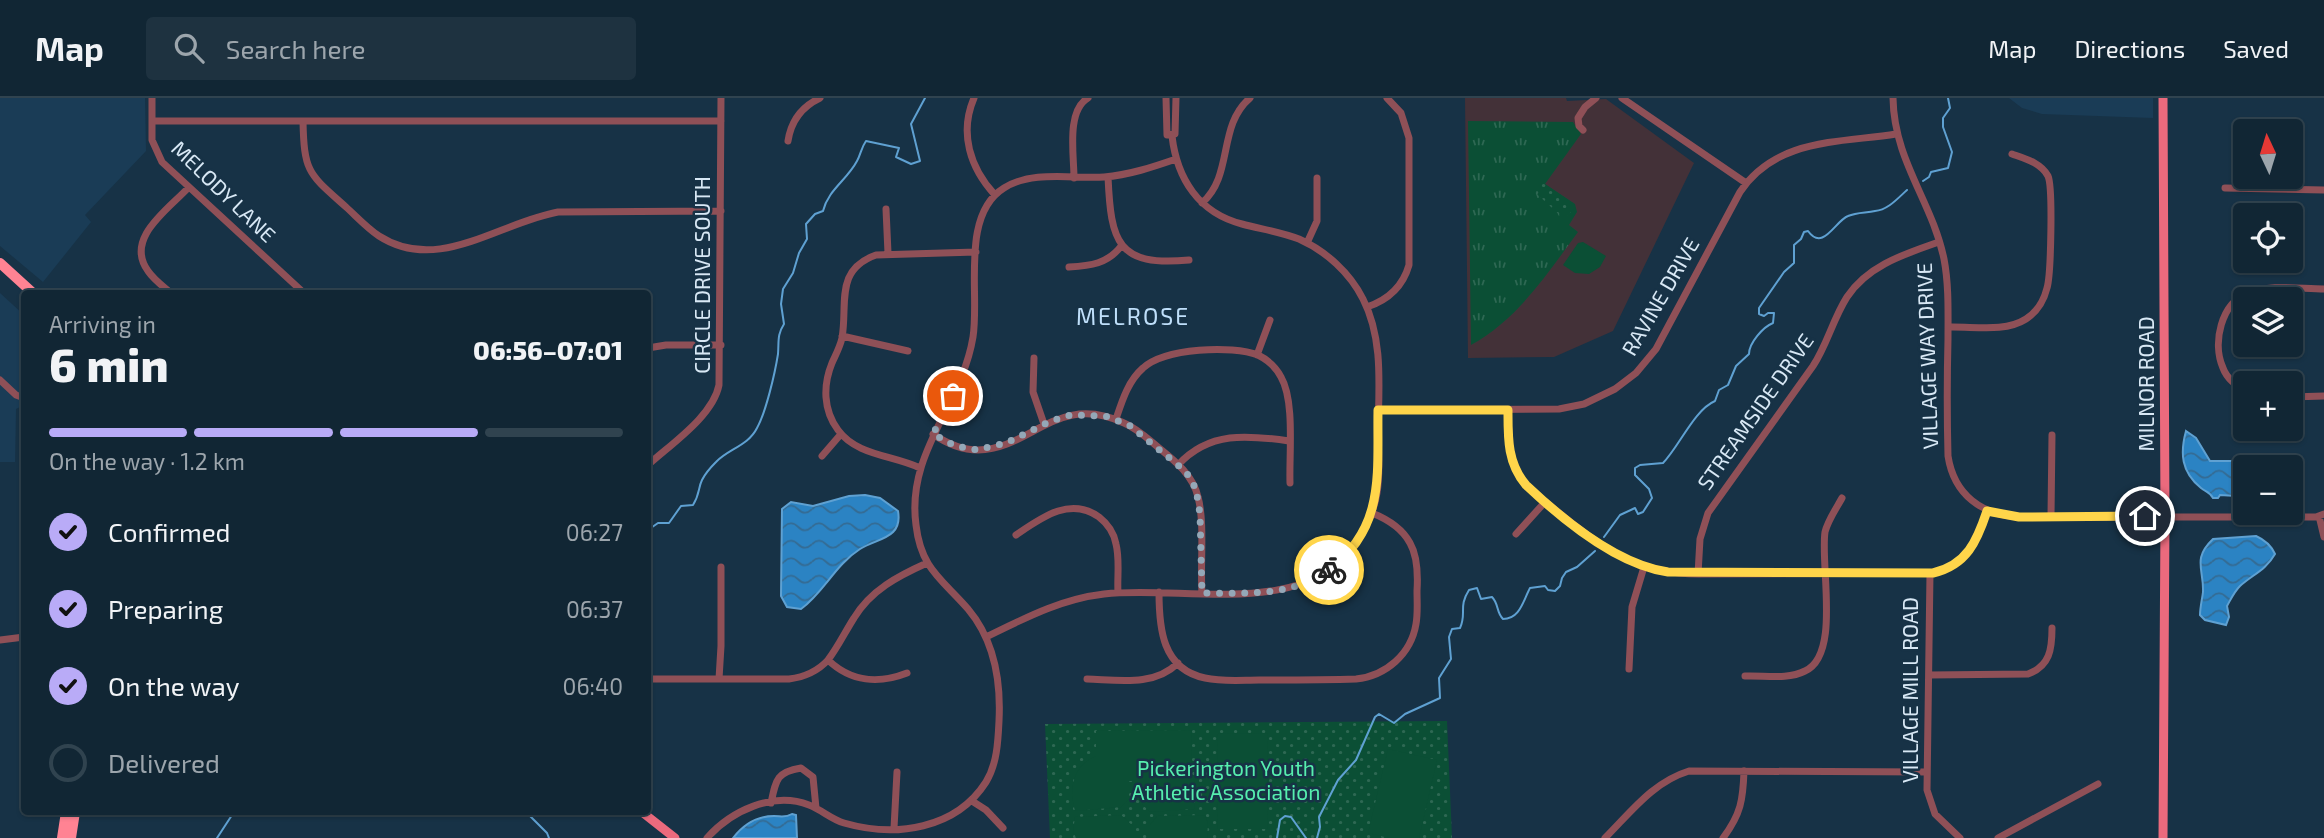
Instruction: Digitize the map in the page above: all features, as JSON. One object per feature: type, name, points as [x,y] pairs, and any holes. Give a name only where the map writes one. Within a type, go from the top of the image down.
[{"type":"highway","points":[[0,263],[30,290]]},
{"type":"highway","points":[[62,838],[66,815]]},
{"type":"highway","points":[[71,838],[75,815]]},
{"type":"main road","name":"MILNOR ROAD","points":[[2163,98],[2163,838]]},
{"type":"main road","points":[[646,815],[675,838]]},
{"type":"street","name":"MELODY LANE","points":[[152,98],[152,140],[158,156],[301,290]]},
{"type":"street","name":"CIRCLE DRIVE SOUTH","points":[[651,462],[697,421],[714,401],[719,385],[721,98]]},
{"type":"street","points":[[788,141],[790,128],[797,116],[808,104],[820,98]]},
{"type":"street","points":[[974,98],[969,112],[968,146],[976,169],[995,195]]},
{"type":"street","points":[[1074,178],[1075,113],[1079,105],[1088,98]]},
{"type":"street","points":[[986,637],[1058,603],[1087,596],[1159,592],[1274,592],[1309,582],[1332,568],[1350,551],[1372,513],[1378,480],[1377,345],[1367,307],[1344,272],[1307,243],[1230,221],[1202,204],[1186,185],[1171,136],[1167,135],[1166,98]]},
{"type":"street","points":[[1171,136],[1175,134],[1176,98]]},
{"type":"street","points":[[1202,204],[1214,191],[1221,176],[1234,118],[1250,98]]},
{"type":"street","points":[[1367,307],[1389,296],[1400,284],[1408,270],[1410,254],[1409,138],[1401,113],[1387,98]]},
{"type":"street","points":[[1583,131],[1578,118],[1585,107],[1596,98]]},
{"type":"street","points":[[1622,98],[1746,183]]},
{"type":"street","name":"VILLAGE WAY DRIVE","points":[[1893,98],[1896,134],[1908,169],[1932,219],[1940,242],[1946,277],[1950,465],[1955,481],[1965,495],[1987,511]]},
{"type":"street","points":[[152,121],[721,121]]},
{"type":"street","points":[[303,121],[303,152],[318,181],[373,232],[395,245],[411,249],[446,250],[533,218],[558,212],[721,211]]},
{"type":"street","name":"RAVINE DRIVE","points":[[1378,410],[1550,410],[1576,406],[1608,394],[1636,373],[1656,349],[1746,183],[1766,165],[1801,147],[1896,134]]},
{"type":"street","points":[[1948,327],[2015,324],[2030,316],[2045,296],[2050,271],[2049,181],[2042,168],[2012,154]]},
{"type":"street","points":[[707,838],[722,823],[743,810],[758,804],[771,803],[800,803],[847,824],[894,828],[924,826],[941,822],[956,814],[972,801],[986,783],[993,767],[998,733],[997,673],[986,637],[970,610],[933,574],[919,542],[915,517],[915,491],[920,468],[969,357],[975,323],[979,221],[995,195],[1012,183],[1028,179],[1124,175],[1176,159]]},
{"type":"street","points":[[1108,177],[1111,219],[1122,245],[1132,254],[1146,260],[1189,260]]},
{"type":"street","points":[[1307,243],[1317,221],[1317,178]]},
{"type":"street","points":[[168,290],[148,272],[141,247],[151,226],[189,187]]},
{"type":"street","points":[[2225,188],[2324,190]]},
{"type":"street","points":[[886,209],[888,253]]},
{"type":"street","name":"STREAMSIDE DRIVE","points":[[1698,573],[1700,539],[1708,513],[1822,352],[1846,299],[1860,282],[1880,266],[1940,242]]},
{"type":"street","points":[[1069,267],[1103,262],[1117,253],[1122,245]]},
{"type":"street","points":[[920,468],[863,449],[841,434],[832,421],[825,396],[829,371],[842,336],[844,290],[852,273],[869,258],[888,253],[976,252]]},
{"type":"street","points":[[2233,383],[2223,368],[2219,349],[2220,327],[2225,313],[2234,301],[2247,293],[2262,289],[2324,289]]},
{"type":"street","points":[[1257,355],[1270,320]]},
{"type":"street","points":[[842,336],[908,351]]},
{"type":"street","points":[[651,347],[721,345]]},
{"type":"street","points":[[1116,419],[1133,380],[1144,367],[1158,358],[1191,351],[1239,351],[1257,355],[1272,364],[1285,385],[1290,409],[1290,484]]},
{"type":"street","points":[[1034,358],[1033,392],[1044,424]]},
{"type":"street","points":[[0,380],[21,397]]},
{"type":"street","points":[[2303,397],[2324,396]]},
{"type":"street","points":[[1508,410],[1513,465],[1521,479],[1545,502],[1619,557],[1644,567],[1668,572],[1930,573],[1950,568],[1964,558],[1978,537],[1987,511],[2010,516],[2321,515],[2324,537]]},
{"type":"street","points":[[933,434],[955,446],[981,449],[1006,443],[1044,424],[1080,415],[1116,419],[1143,435],[1178,465],[1192,482],[1199,498],[1202,593]]},
{"type":"street","points":[[822,456],[841,434]]},
{"type":"street","points":[[2052,435],[2052,516]]},
{"type":"street","points":[[1178,465],[1195,449],[1216,440],[1257,439],[1289,442]]},
{"type":"street","points":[[1745,676],[1796,674],[1817,662],[1825,639],[1826,531],[1842,498]]},
{"type":"street","points":[[1516,534],[1545,502]]},
{"type":"street","points":[[1016,535],[1059,510],[1074,508],[1090,512],[1109,528],[1116,542],[1118,593]]},
{"type":"street","points":[[1159,592],[1161,634],[1167,649],[1178,663],[1198,676],[1229,680],[1356,679],[1373,676],[1388,668],[1408,646],[1416,626],[1417,567],[1413,550],[1405,536],[1393,524],[1372,513]]},
{"type":"street","points":[[651,679],[798,678],[814,673],[828,660],[870,598],[890,582],[928,563]]},
{"type":"street","points":[[719,679],[721,567]]},
{"type":"street","points":[[1629,669],[1632,607],[1644,567]]},
{"type":"street","name":"VILLAGE MILL ROAD","points":[[1930,573],[1927,790],[1935,814],[1961,838]]},
{"type":"street","points":[[1929,675],[2028,674],[2047,662],[2052,628]]},
{"type":"street","points":[[0,640],[21,637]]},
{"type":"street","points":[[828,660],[848,674],[864,679],[886,679],[907,673]]},
{"type":"street","points":[[1087,679],[1149,679],[1165,673],[1178,663]]},
{"type":"street","points":[[771,803],[780,776],[786,770],[801,768],[813,777],[816,808]]},
{"type":"street","points":[[1605,838],[1651,791],[1673,776],[1689,771],[1927,772]]},
{"type":"street","points":[[1723,838],[1736,820],[1743,803],[1744,771]]},
{"type":"street","points":[[894,828],[897,772]]},
{"type":"street","points":[[1998,838],[2098,784]]},
{"type":"street","points":[[972,801],[986,810],[1003,828]]},
{"type":"shaded area","points":[[0,98],[145,98],[146,151],[85,215],[91,222],[43,282],[0,246]]},
{"type":"shaded area","points":[[1465,98],[1566,98],[1567,101],[1606,99],[1694,163],[1613,331],[1554,357],[1468,358]]},
{"type":"shaded area","points":[[2009,98],[2153,98],[2153,118],[2042,114],[2022,108]]},
{"type":"shaded area","points":[[0,293],[21,312],[21,406],[16,409],[15,462],[0,462]]},
{"type":"green space","points":[[1468,121],[1573,122],[1581,134],[1545,184],[1575,204],[1577,212],[1569,225],[1578,232],[1517,309],[1471,345]]},
{"type":"green space","points":[[1542,184],[1573,203],[1571,212],[1564,219],[1537,194]]},
{"type":"green space","points":[[1583,242],[1606,256],[1600,267],[1589,274],[1575,273],[1563,265],[1578,243]]},
{"type":"green space","name":"Pickerington Youth Athletic Association","points":[[1447,721],[1452,838],[1050,838],[1045,724]]},
{"type":"green space","points":[[1191,730],[1192,774],[1196,785],[1194,809],[1150,812],[1142,804],[1142,781],[1129,781],[1129,799],[1121,807],[1075,811],[1072,795],[1074,779],[1082,766],[1096,756],[1096,731]]},
{"type":"green space","points":[[1267,733],[1268,829],[1218,829],[1217,734]]},
{"type":"green space","points":[[1388,749],[1437,760],[1419,838],[1389,838],[1368,833]]},
{"type":"green space","points":[[1121,815],[1133,826],[1133,838],[1076,838],[1073,831],[1075,817]]},
{"type":"green space","points":[[1205,815],[1208,823],[1207,838],[1150,838],[1150,825],[1157,816]]},
{"type":"water","points":[[2186,431],[2196,438],[2210,461],[2233,461],[2233,496],[2220,495],[2213,498],[2194,482],[2186,469],[2183,447]]},
{"type":"water","points":[[849,496],[880,498],[898,511],[897,527],[887,536],[851,555],[801,609],[787,607],[781,596],[782,509],[791,502],[813,506]]},
{"type":"water","points":[[2256,536],[2267,543],[2275,554],[2234,593],[2227,606],[2229,617],[2226,625],[2205,620],[2200,615],[2203,584],[2200,564],[2203,552],[2213,539]]},
{"type":"water","points":[[796,815],[797,838],[733,838],[746,825],[756,820]]},
{"type":"waterway","points":[[651,528],[658,523],[669,523],[681,506],[693,505],[702,480],[710,468],[743,443],[757,428],[770,392],[779,335],[784,324],[781,304],[783,289],[807,239],[806,224],[815,214],[823,211],[829,197],[853,168],[866,141],[899,148],[896,157],[911,164],[920,161],[911,124],[925,98]]},
{"type":"waterway","points":[[1923,181],[1931,172],[1948,168],[1952,152],[1943,127],[1943,118],[1950,108],[1948,98]]},
{"type":"waterway","points":[[1604,537],[1620,515],[1635,508],[1638,514],[1643,512],[1652,498],[1649,489],[1635,475],[1635,468],[1663,463],[1700,412],[1715,401],[1719,390],[1728,385],[1736,366],[1749,354],[1757,336],[1773,323],[1774,313],[1764,316],[1759,314],[1759,308],[1784,272],[1794,263],[1794,245],[1804,232],[1808,231],[1813,237],[1824,237],[1848,216],[1880,210],[1893,203],[1907,190]]},
{"type":"waterway","points":[[1317,838],[1319,817],[1338,780],[1356,760],[1375,717],[1379,714],[1394,723],[1405,714],[1440,698],[1439,678],[1451,659],[1449,637],[1452,629],[1460,628],[1464,601],[1469,590],[1477,588],[1481,599],[1492,597],[1503,619],[1509,618],[1517,613],[1530,588],[1545,586],[1548,590],[1555,591],[1566,572],[1577,567],[1595,551]]},
{"type":"waterway","points":[[217,838],[232,815]]},
{"type":"waterway","points":[[529,815],[549,838]]},
{"type":"waterway","points":[[1277,838],[1280,820],[1285,816],[1291,817],[1306,838]]},
{"type":"way so far","points":[[953,396],[933,434],[962,448],[977,450],[993,447],[1051,421],[1080,415],[1116,419],[1143,435],[1182,468],[1196,489],[1200,514],[1202,593],[1285,590],[1309,582],[1329,570]]},
{"type":"district","name":"MELROSE","points":[[1133,317]]},
{"type":"route","points":[[1329,570],[1359,539],[1374,505],[1378,480],[1378,410],[1508,410],[1511,457],[1517,473],[1526,485],[1598,544],[1619,557],[1659,571],[1933,573],[1950,568],[1964,558],[1978,537],[1987,511],[2019,517],[2145,516]]}]
